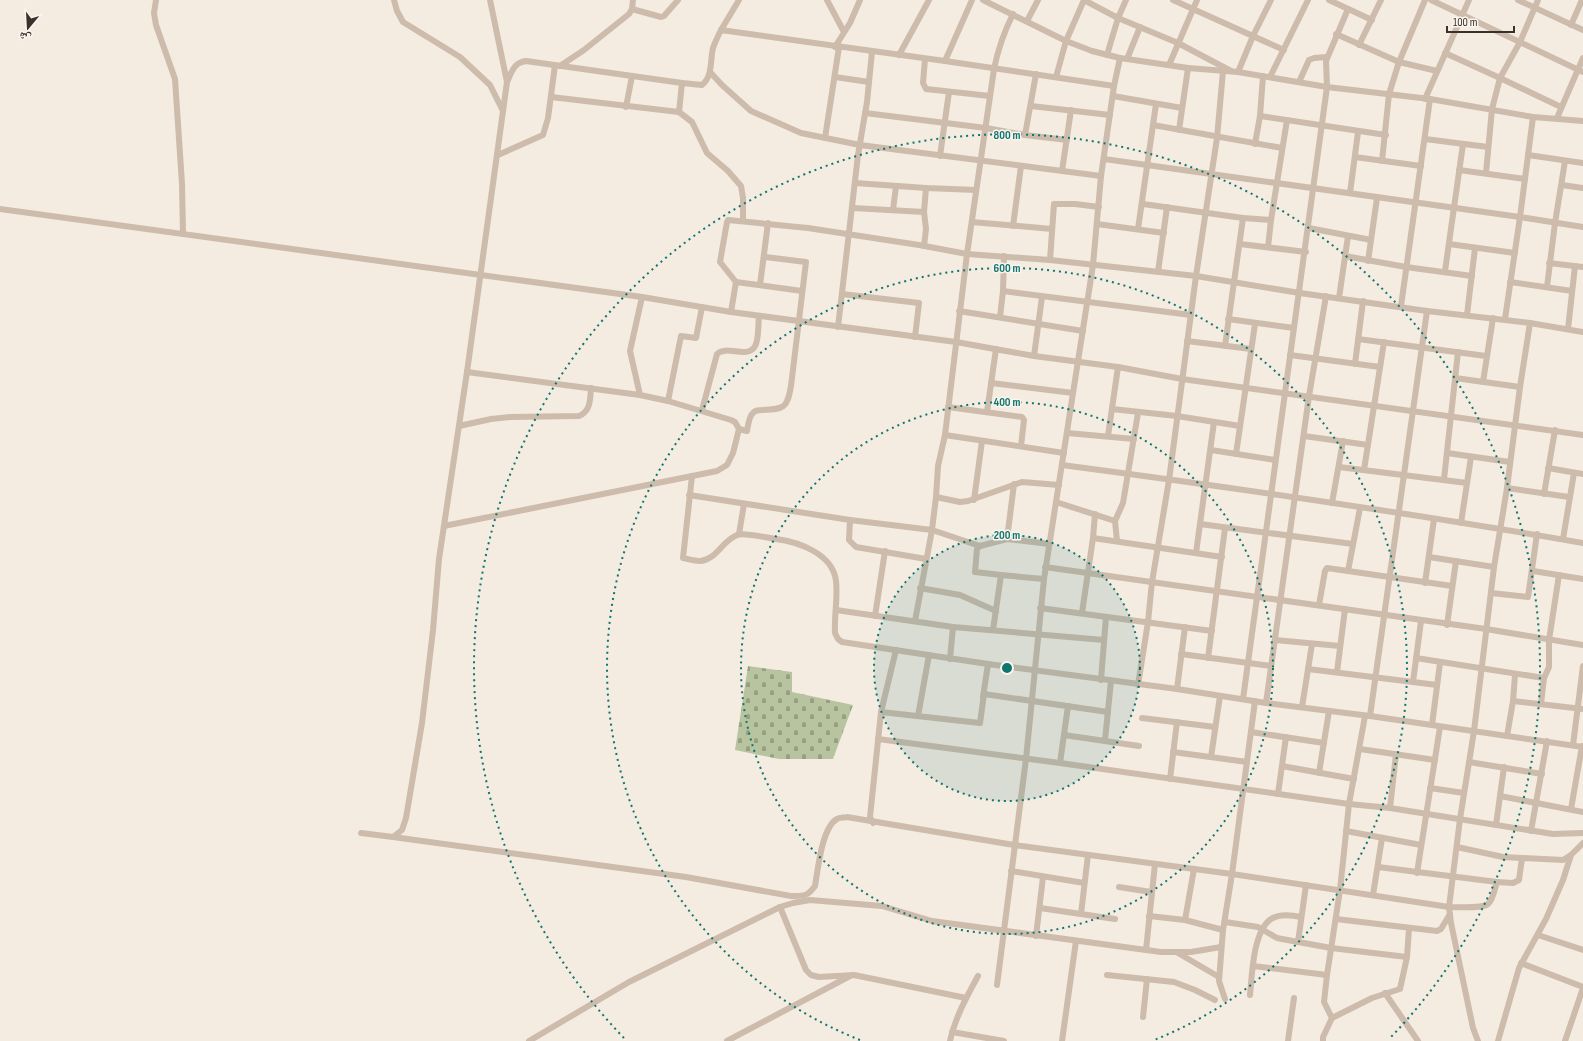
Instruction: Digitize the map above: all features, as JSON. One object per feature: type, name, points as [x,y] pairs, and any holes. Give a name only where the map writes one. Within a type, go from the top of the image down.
[{"type":"street","points":[[156,0],[154,13],[156,25],[175,79],[182,184],[183,234]]},
{"type":"street","points":[[394,0],[397,11],[403,22],[460,58],[490,85],[504,112]]},
{"type":"street","points":[[393,837],[402,830],[408,811],[422,723],[444,526],[468,372],[504,112],[507,82],[490,0]]},
{"type":"street","points":[[498,155],[543,135],[548,118],[557,65],[616,26],[629,14],[632,9],[633,0]]},
{"type":"street","points":[[632,9],[661,17],[664,16],[678,0]]},
{"type":"street","points":[[507,82],[515,66],[519,62],[526,61],[702,85],[706,81],[710,72],[713,49],[721,30],[740,0]]},
{"type":"street","points":[[827,0],[844,32]]},
{"type":"street","points":[[825,138],[835,77],[837,47],[860,0]]},
{"type":"street","points":[[899,55],[929,0]]},
{"type":"street","points":[[945,61],[972,0]]},
{"type":"street","points":[[983,0],[1066,41],[1092,51],[1120,58],[1188,68],[1235,72],[1327,87],[1428,99],[1533,116],[1583,121]]},
{"type":"street","points":[[1027,21],[1038,0]]},
{"type":"street","points":[[1056,77],[1066,41],[1084,0],[1118,18],[1178,44],[1235,72]]},
{"type":"street","points":[[1107,55],[1118,18],[1126,0]]},
{"type":"street","points":[[1174,0],[1193,10],[1284,50]]},
{"type":"street","points":[[1169,65],[1197,0]]},
{"type":"street","points":[[1235,72],[1270,0]]},
{"type":"street","points":[[1270,77],[1308,0]]},
{"type":"street","points":[[1329,0],[1372,20]]},
{"type":"street","points":[[1359,45],[1381,0]]},
{"type":"street","points":[[1382,161],[1386,135],[1389,94],[1398,62],[1425,0]]},
{"type":"street","points":[[1431,0],[1581,71]]},
{"type":"street","points":[[1401,306],[1425,139],[1428,99],[1437,71],[1469,0]]},
{"type":"street","points":[[1518,0],[1583,30]]},
{"type":"street","points":[[1486,173],[1492,109],[1500,78],[1520,42],[1538,0]]},
{"type":"street","points":[[1571,25],[1582,0]]},
{"type":"street","points":[[1243,699],[1290,355],[1306,252],[1327,87],[1327,57],[1348,9]]},
{"type":"street","points":[[915,621],[932,530],[938,466],[945,435],[959,311],[994,68],[998,49],[1013,14]]},
{"type":"street","points":[[1127,59],[1140,27]]},
{"type":"street","points":[[721,30],[1114,86]]},
{"type":"street","points":[[1336,34],[1398,62],[1437,71]]},
{"type":"street","points":[[838,327],[872,52]]},
{"type":"street","points":[[1445,53],[1561,107]]},
{"type":"street","points":[[1299,82],[1309,60],[1327,57]]},
{"type":"street","points":[[997,985],[1026,759],[1045,567],[1093,265],[1104,159],[1114,86],[1120,58]]},
{"type":"street","points":[[1557,118],[1561,107],[1581,71],[1583,58]]},
{"type":"street","points":[[925,59],[924,87],[926,89],[990,96]]},
{"type":"street","points":[[1179,130],[1188,68]]},
{"type":"street","points":[[710,72],[751,111],[801,133],[860,145],[1102,176]]},
{"type":"street","points":[[1138,685],[1148,622],[1152,582],[1169,480],[1216,138],[1223,72]]},
{"type":"street","points":[[1025,135],[1036,74]]},
{"type":"street","points":[[626,107],[632,76]]},
{"type":"street","points":[[1255,144],[1260,116],[1263,76]]},
{"type":"street","points":[[835,77],[869,82]]},
{"type":"street","points":[[679,112],[682,83]]},
{"type":"street","points":[[940,156],[949,92]]},
{"type":"street","points":[[1113,96],[1182,108]]},
{"type":"street","points":[[551,97],[626,107],[679,112],[692,122],[707,153],[728,171],[741,186],[744,221]]},
{"type":"street","points":[[1138,229],[1143,204],[1156,104]]},
{"type":"street","points":[[1031,106],[1110,115]]},
{"type":"street","points":[[1062,171],[1071,110]]},
{"type":"street","points":[[865,113],[944,122],[1067,140]]},
{"type":"street","points":[[1260,116],[1358,132],[1386,135]]},
{"type":"street","points":[[1505,319],[1533,116]]},
{"type":"street","points":[[1268,247],[1276,184],[1287,120]]},
{"type":"street","points":[[1153,125],[1216,138],[1282,148]]},
{"type":"street","points":[[1350,193],[1358,132]]},
{"type":"street","points":[[1425,139],[1488,147]]},
{"type":"street","points":[[1445,271],[1463,144]]},
{"type":"street","points":[[1528,154],[1583,163]]},
{"type":"street","points":[[1355,157],[1421,166]]},
{"type":"street","points":[[1104,159],[1583,227]]},
{"type":"street","points":[[1547,287],[1555,223],[1566,161]]},
{"type":"street","points":[[1013,226],[1021,166]]},
{"type":"street","points":[[1459,170],[1525,179]]},
{"type":"street","points":[[855,183],[976,190]]},
{"type":"street","points":[[1562,185],[1583,188]]},
{"type":"street","points":[[893,210],[896,186]]},
{"type":"street","points":[[924,246],[926,229],[924,212],[926,188]]},
{"type":"street","points":[[1368,260],[1377,198]]},
{"type":"street","points":[[1050,260],[1053,206],[1056,203],[1098,207]]},
{"type":"street","points":[[1143,204],[1243,218],[1271,220]]},
{"type":"street","points":[[1158,272],[1167,207]]},
{"type":"street","points":[[853,208],[924,212]]},
{"type":"street","points":[[0,209],[642,297],[731,312],[956,342],[1034,356],[1118,367],[1182,379],[1583,435]]},
{"type":"street","points":[[1225,346],[1243,218]]},
{"type":"street","points":[[802,291],[736,282],[720,262],[727,222],[731,220],[768,223],[849,234],[967,254],[1050,260],[1196,276],[1300,293],[1505,319],[1583,332]]},
{"type":"street","points":[[972,222],[1052,229]]},
{"type":"street","points":[[760,285],[765,257],[768,223]]},
{"type":"street","points":[[1097,224],[1164,233]]},
{"type":"street","points":[[1309,228],[1371,240]]},
{"type":"street","points":[[1339,298],[1348,236]]},
{"type":"street","points":[[1240,244],[1306,252]]},
{"type":"street","points":[[1449,244],[1515,253]]},
{"type":"street","points":[[1467,315],[1475,248]]},
{"type":"street","points":[[1000,317],[1003,291],[1004,256]]},
{"type":"street","points":[[1345,256],[1406,267],[1445,271],[1472,276]]},
{"type":"street","points":[[739,429],[747,431],[752,413],[757,411],[779,409],[784,407],[789,401],[806,262],[765,257]]},
{"type":"street","points":[[1550,263],[1583,267]]},
{"type":"street","points":[[1568,329],[1575,266]]},
{"type":"street","points":[[731,312],[736,282]]},
{"type":"street","points":[[1510,282],[1572,291]]},
{"type":"street","points":[[1003,291],[1191,315]]},
{"type":"street","points":[[842,294],[919,303],[915,337]]},
{"type":"street","points":[[1266,703],[1296,498],[1309,396],[1326,296]]},
{"type":"street","points":[[640,395],[630,351],[642,297]]},
{"type":"street","points":[[1034,356],[1042,297]]},
{"type":"street","points":[[1355,364],[1362,301]]},
{"type":"street","points":[[668,401],[681,336],[696,338],[702,307]]},
{"type":"street","points":[[1332,1018],[1324,1002],[1340,890],[1349,804],[1375,678],[1427,310]]},
{"type":"street","points":[[959,311],[1083,330]]},
{"type":"street","points":[[702,410],[717,354],[723,350],[742,352],[752,349],[756,343],[759,316]]},
{"type":"street","points":[[1483,382],[1493,318]]},
{"type":"street","points":[[1228,319],[1255,324],[1294,328]]},
{"type":"street","points":[[1478,1041],[1473,1028],[1450,910],[1460,819],[1474,731],[1480,669],[1530,323]]},
{"type":"street","points":[[1236,454],[1255,324]]},
{"type":"street","points":[[1358,339],[1421,346],[1486,356]]},
{"type":"street","points":[[1187,341],[1251,350]]},
{"type":"street","points":[[1364,470],[1384,342]]},
{"type":"street","points":[[987,412],[996,349]]},
{"type":"street","points":[[1444,480],[1458,352]]},
{"type":"street","points":[[1290,355],[1380,367]]},
{"type":"street","points":[[1108,436],[1118,367]]},
{"type":"street","points":[[444,526],[716,472],[727,465],[733,453],[739,429],[737,424],[733,421],[702,410],[640,395],[468,372]]},
{"type":"street","points":[[1455,378],[1520,387]]},
{"type":"street","points":[[991,383],[1073,393]]},
{"type":"street","points":[[459,426],[491,419],[510,417],[579,416],[586,412],[588,408],[591,388]]},
{"type":"street","points":[[948,407],[1024,418],[1021,446]]},
{"type":"street","points":[[1112,409],[1177,416],[1240,426]]},
{"type":"street","points":[[1117,541],[1115,521],[1122,503],[1138,413]]},
{"type":"street","points":[[1196,553],[1214,422]]},
{"type":"street","points":[[1544,494],[1555,430]]},
{"type":"street","points":[[1067,433],[1134,439]]},
{"type":"street","points":[[945,435],[1064,453]]},
{"type":"street","points":[[1304,436],[1368,445]]},
{"type":"street","points":[[974,500],[982,441]]},
{"type":"street","points":[[1332,503],[1343,441]]},
{"type":"street","points":[[1211,450],[1276,460]]},
{"type":"street","points":[[1447,454],[1510,462]]},
{"type":"street","points":[[1461,523],[1471,457]]},
{"type":"street","points":[[1062,465],[1332,503],[1583,542]]},
{"type":"street","points":[[1339,467],[1467,483]]},
{"type":"street","points":[[1548,468],[1583,474]]},
{"type":"street","points":[[1562,539],[1574,473]]},
{"type":"street","points":[[692,476],[683,558],[700,561],[712,557],[731,538],[739,534],[805,545],[814,550],[834,571],[836,581],[835,633],[840,641],[950,659],[1177,689],[1266,703],[1583,747],[1580,779],[1572,809]]},
{"type":"street","points":[[936,497],[960,502],[974,500],[1022,482],[1059,485]]},
{"type":"street","points":[[1007,539],[1014,484]]},
{"type":"street","points":[[1507,488],[1570,497]]},
{"type":"street","points":[[689,495],[850,520],[932,530],[980,546],[1007,539],[1049,544]]},
{"type":"street","points":[[1056,502],[1115,521]]},
{"type":"street","points":[[739,534],[744,504]]},
{"type":"street","points":[[1348,571],[1360,508]]},
{"type":"street","points":[[1082,613],[1095,514]]},
{"type":"street","points":[[1425,583],[1434,519]]},
{"type":"street","points":[[850,520],[848,536],[853,545],[859,548],[885,551],[926,559]]},
{"type":"street","points":[[1200,524],[1353,544]]},
{"type":"street","points":[[1208,658],[1225,528]]},
{"type":"street","points":[[1491,593],[1528,597],[1537,534]]},
{"type":"street","points":[[1093,538],[1222,557]]},
{"type":"street","points":[[980,546],[977,549],[975,572],[1044,578]]},
{"type":"street","points":[[875,616],[885,551]]},
{"type":"street","points":[[1429,557],[1494,567]]},
{"type":"street","points":[[1447,625],[1456,561]]},
{"type":"street","points":[[1045,567],[1319,605],[1447,625],[1486,629],[1583,645]]},
{"type":"street","points":[[1319,605],[1325,569],[1452,586]]},
{"type":"street","points":[[1532,572],[1583,579]]},
{"type":"street","points":[[993,630],[1001,575]]},
{"type":"street","points":[[1541,704],[1544,678],[1549,667],[1549,640],[1559,575]]},
{"type":"street","points":[[920,588],[960,595],[996,611]]},
{"type":"street","points":[[1040,608],[1212,631]]},
{"type":"street","points":[[1337,672],[1346,609]]},
{"type":"street","points":[[836,610],[953,627],[1104,640]]},
{"type":"street","points":[[1100,680],[1106,617]]},
{"type":"street","points":[[1413,682],[1421,621]]},
{"type":"street","points":[[950,659],[953,627]]},
{"type":"street","points":[[1177,689],[1185,627]]},
{"type":"street","points":[[1275,640],[1340,646]]},
{"type":"street","points":[[1302,707],[1312,644]]},
{"type":"street","points":[[873,823],[870,817],[881,712],[896,650]]},
{"type":"street","points":[[1181,654],[1272,666]]},
{"type":"street","points":[[918,716],[929,655]]},
{"type":"street","points":[[1416,658],[1515,675],[1544,678]]},
{"type":"street","points":[[1432,725],[1440,663]]},
{"type":"street","points":[[980,723],[988,664]]},
{"type":"street","points":[[1573,745],[1580,709],[1583,666]]},
{"type":"street","points":[[1308,669],[1437,685]]},
{"type":"street","points":[[1507,736],[1513,701],[1515,675]]},
{"type":"street","points":[[1104,740],[1111,681]]},
{"type":"street","points":[[980,723],[984,694],[1108,712]]},
{"type":"street","points":[[1211,757],[1220,696]]},
{"type":"street","points":[[1225,999],[1219,977],[1221,947],[1244,790],[1255,701]]},
{"type":"street","points":[[1513,701],[1580,709]]},
{"type":"street","points":[[1060,763],[1068,706]]},
{"type":"street","points":[[1319,773],[1329,711]]},
{"type":"street","points":[[881,712],[980,723]]},
{"type":"street","points":[[1142,718],[1216,727]]},
{"type":"street","points":[[1170,779],[1176,722]]},
{"type":"street","points":[[1417,872],[1440,727]]},
{"type":"street","points":[[1251,732],[1324,743]]},
{"type":"street","points":[[1064,735],[1139,746]]},
{"type":"street","points":[[1278,794],[1286,737]]},
{"type":"street","points":[[878,739],[1060,763],[1244,790],[1390,808],[1531,831],[1560,834],[1583,833]]},
{"type":"street","points":[[1531,831],[1547,741]]},
{"type":"street","points":[[1360,749],[1435,760]]},
{"type":"street","points":[[1173,752],[1247,762]]},
{"type":"street","points":[[1390,808],[1396,754]]},
{"type":"street","points":[[1469,762],[1542,774]]},
{"type":"street","points":[[1282,766],[1354,779]]},
{"type":"street","points":[[1496,825],[1504,767]]},
{"type":"street","points":[[1430,788],[1464,794]]},
{"type":"street","points":[[1500,796],[1583,812]]},
{"type":"street","points":[[361,833],[686,877],[791,896],[805,896],[815,886],[827,831],[832,823],[838,818],[847,817],[873,823],[1014,845],[1232,874],[1373,895],[1450,910],[1479,907],[1488,904],[1491,900],[1497,882]]},
{"type":"street","points":[[1346,831],[1421,845]]},
{"type":"street","points":[[1373,895],[1382,838]]},
{"type":"street","points":[[1457,847],[1503,857],[1562,860],[1572,855],[1583,843]]},
{"type":"street","points":[[1081,914],[1088,855]]},
{"type":"street","points":[[1498,1041],[1521,963],[1538,935],[1563,880],[1572,855]]},
{"type":"street","points":[[1378,867],[1513,883],[1519,880],[1522,858]]},
{"type":"street","points":[[1146,950],[1155,864]]},
{"type":"street","points":[[1185,920],[1194,869]]},
{"type":"street","points":[[1011,871],[1084,883]]},
{"type":"street","points":[[1036,936],[1043,877]]},
{"type":"street","points":[[1298,942],[1306,885]]},
{"type":"street","points":[[1119,887],[1151,892]]},
{"type":"street","points":[[529,1041],[629,982],[780,907],[810,900],[882,906],[932,921],[1146,950],[1178,953],[1221,947]]},
{"type":"street","points":[[780,907],[806,970],[811,975],[819,977],[854,975],[966,998]]},
{"type":"street","points":[[1040,908],[1115,919]]},
{"type":"street","points":[[1336,919],[1368,924],[1387,924],[1409,929],[1437,931],[1441,930],[1450,910]]},
{"type":"street","points":[[1250,995],[1258,939],[1262,930],[1271,919],[1276,916],[1288,915],[1301,917]]},
{"type":"street","points":[[1149,916],[1185,920],[1223,930]]},
{"type":"street","points":[[1225,922],[1252,926],[1277,938],[1331,948],[1407,957]]},
{"type":"street","points":[[1323,1041],[1323,1037],[1332,1018],[1372,998],[1400,988],[1407,957],[1409,929]]},
{"type":"street","points":[[1538,935],[1583,950]]},
{"type":"street","points":[[1062,1041],[1076,941]]},
{"type":"street","points":[[1178,953],[1219,977]]},
{"type":"street","points":[[1521,963],[1583,987],[1565,1041]]},
{"type":"street","points":[[1254,966],[1327,975]]},
{"type":"street","points":[[727,1041],[854,975]]},
{"type":"street","points":[[1107,975],[1174,982],[1184,985],[1215,1000]]},
{"type":"street","points":[[950,1041],[952,1032],[966,998],[978,976]]},
{"type":"street","points":[[1143,1017],[1147,979]]},
{"type":"street","points":[[1385,993],[1418,1041]]},
{"type":"street","points":[[1288,1041],[1294,998]]},
{"type":"street","points":[[952,1032],[1004,1041]]},
{"type":"green space","points":[[748,666],[792,672],[792,692],[853,705],[833,759],[779,759],[735,750]]}]
